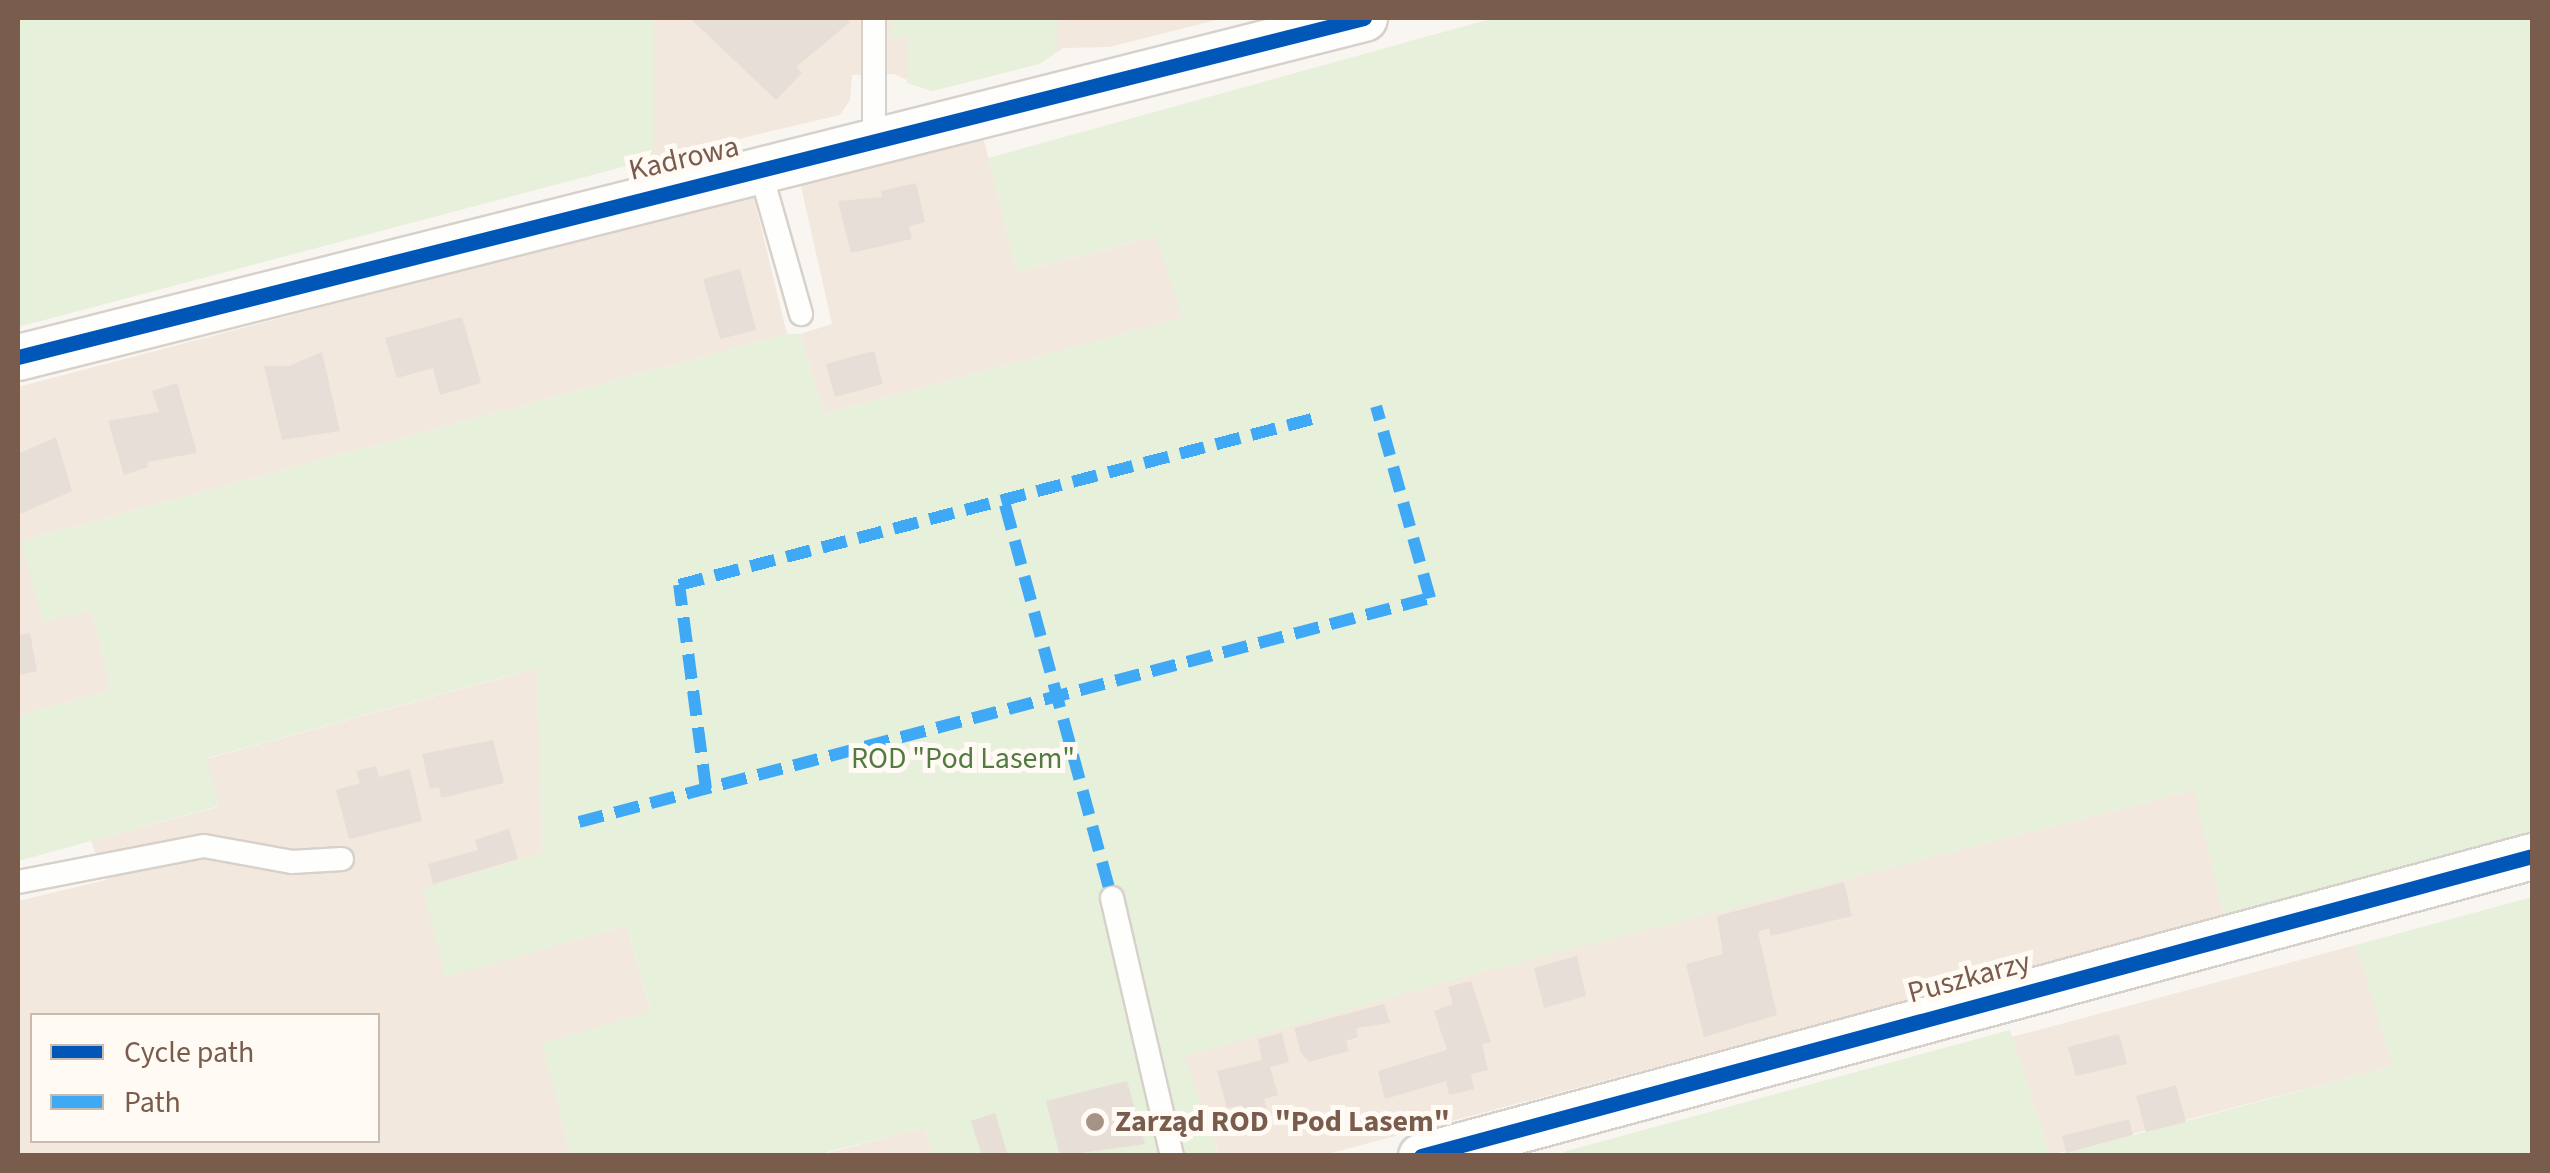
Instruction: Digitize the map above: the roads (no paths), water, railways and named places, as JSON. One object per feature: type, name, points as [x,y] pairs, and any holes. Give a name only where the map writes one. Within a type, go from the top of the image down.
[{"type":"street","name":"Kadrowa","points":[[18,357],[760,170],[874,136],[1364,18]]},
{"type":"street","name":"Puszkarzy","points":[[1421,1156],[2532,856]]},
{"type":"lane","points":[[874,18],[874,136]]},
{"type":"lane","points":[[760,170],[801,314]]},
{"type":"lane","points":[[18,882],[204,846],[292,862],[342,859]]},
{"type":"lane","points":[[1112,898],[1172,1156]]},
{"type":"place","name":"Zarząd ROD \"Pod Lasem\"","points":[[1095,1122]]},
{"type":"park label","name":"ROD \"Pod Lasem\"","points":[[963,759]]}]
